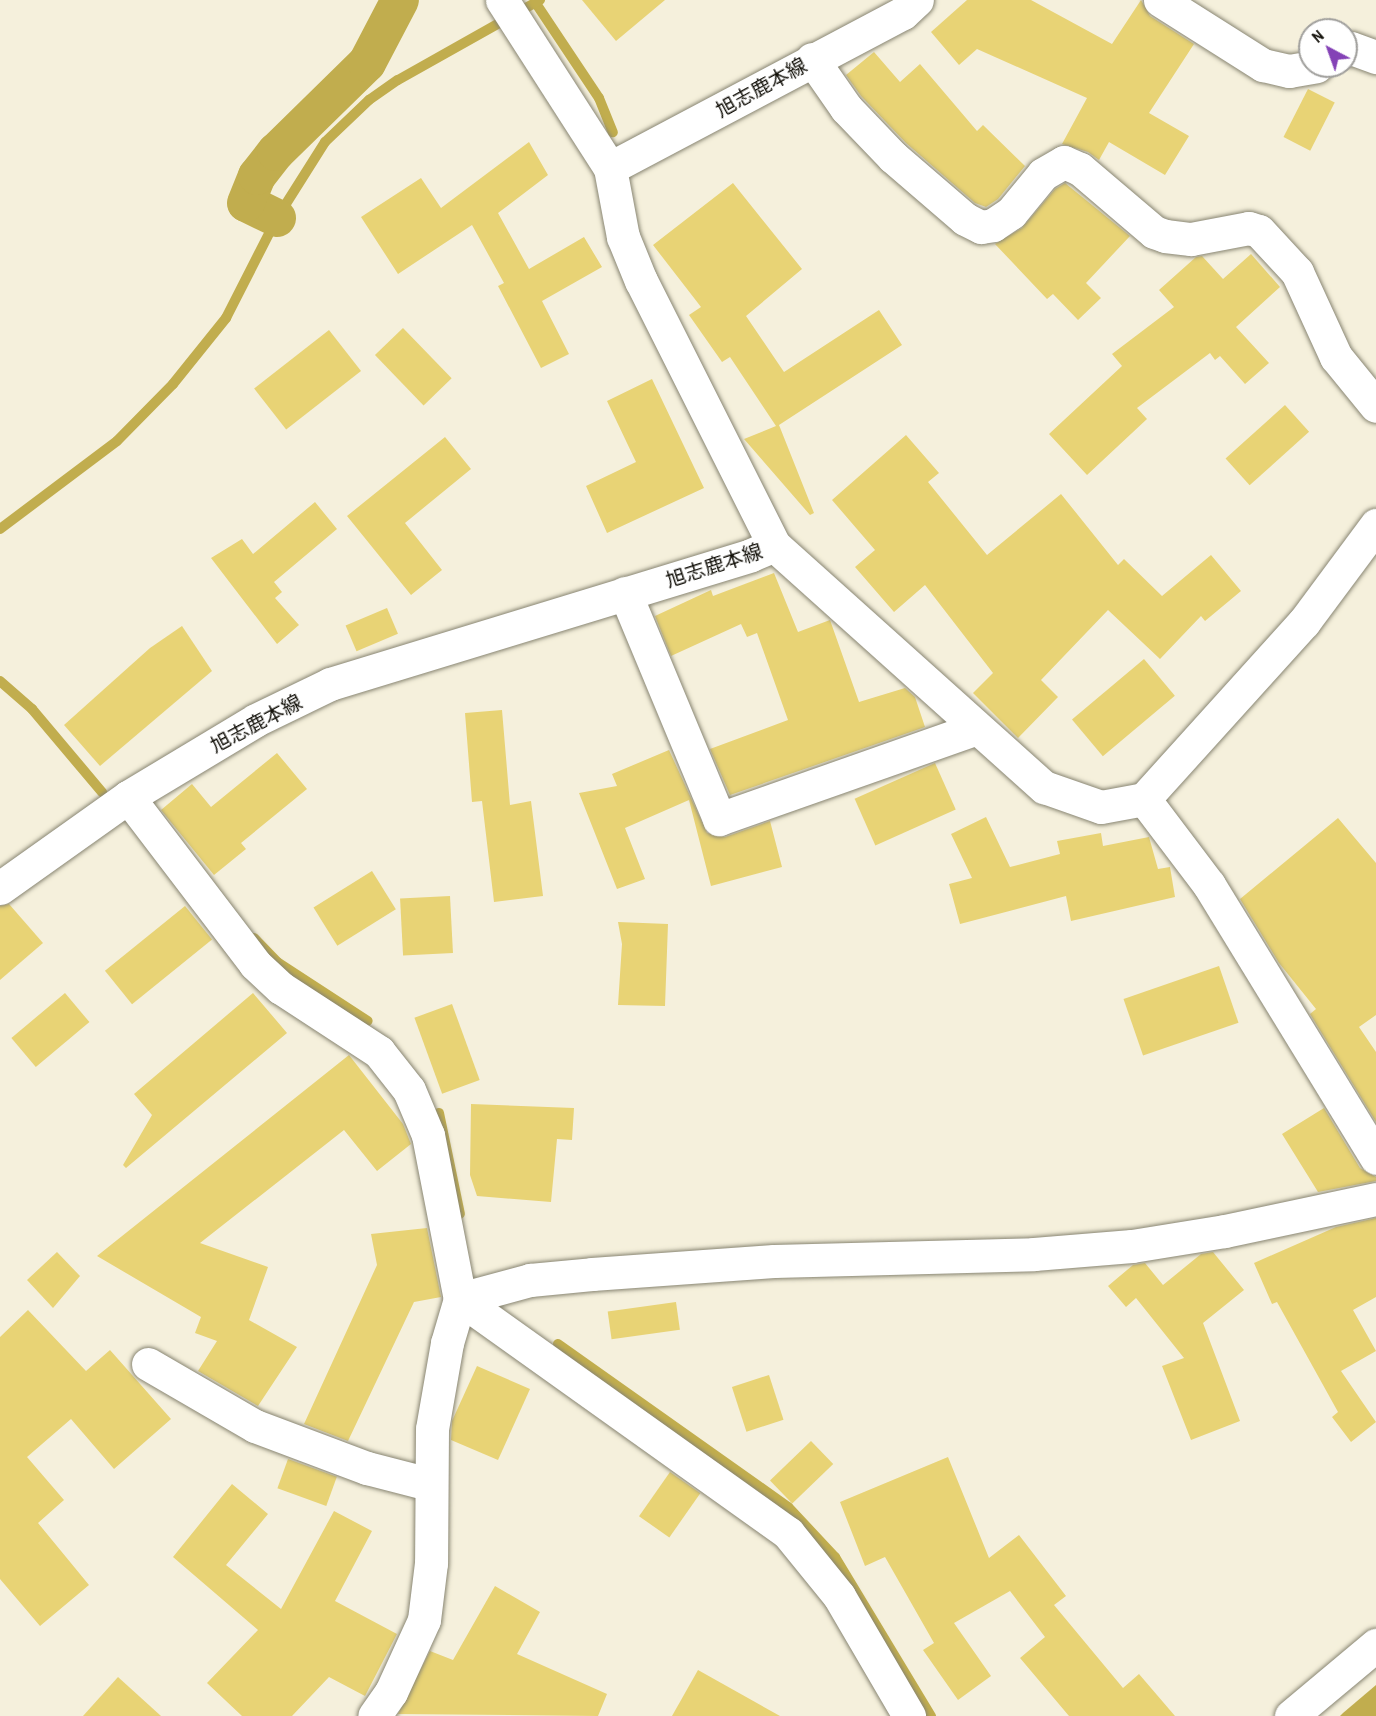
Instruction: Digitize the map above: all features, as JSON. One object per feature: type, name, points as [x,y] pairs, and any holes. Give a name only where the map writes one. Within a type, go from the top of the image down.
[{"type":"street","points":[[502,0],[522,35],[609,168]]},
{"type":"street","name":"旭志鹿本線","points":[[0,888],[128,797],[256,720],[330,684],[751,555],[774,545],[641,281],[623,237],[609,168],[903,13],[917,0]]},
{"type":"street","points":[[1160,0],[1263,65],[1289,71],[1298,69]]},
{"type":"street","points":[[1358,51],[1376,57]]},
{"type":"street","points":[[812,59],[846,108],[893,157],[965,219],[981,227],[993,225],[1011,213],[1053,164],[1064,162],[1080,169],[1154,232],[1165,236],[1191,239],[1250,228],[1259,231],[1297,272],[1336,357],[1376,406]]},
{"type":"street","points":[[774,545],[975,729],[1044,787],[1101,807],[1144,799],[1365,568],[1376,525]]},
{"type":"street","points":[[625,593],[719,819],[975,729]]},
{"type":"street","points":[[128,797],[255,964],[281,988],[379,1052],[410,1090],[428,1135],[460,1299],[447,1343],[432,1429],[429,1484],[431,1563],[424,1620],[391,1692],[374,1716]]},
{"type":"street","points":[[1144,799],[1209,885],[1376,1158]]},
{"type":"street","points":[[460,1299],[530,1281],[592,1274],[774,1261],[1034,1254],[1132,1246],[1225,1231],[1376,1199]]},
{"type":"street","points":[[460,1299],[788,1533],[839,1596],[909,1716]]},
{"type":"street","points":[[148,1364],[255,1426],[368,1468],[429,1484]]},
{"type":"street","points":[[1291,1716],[1376,1645]]},
{"type":"shaded area","points":[[1376,1685],[1376,1716],[1340,1716],[1343,1713]]},
{"type":"building","points":[[582,0],[665,0],[616,41]]},
{"type":"building","points":[[967,0],[1031,0],[1112,44],[1141,0],[1150,16],[1194,44],[1149,113],[1189,136],[1165,175],[1109,142],[1099,160],[1088,152],[1062,144],[1087,98],[977,49],[959,65],[931,32]]},
{"type":"building","points":[[874,52],[900,82],[920,64],[977,131],[983,125],[1025,166],[998,199],[986,207],[975,203],[906,143],[861,96],[846,75]]},
{"type":"building","points":[[1308,89],[1335,103],[1310,151],[1283,137]]},
{"type":"building","points":[[529,142],[548,175],[498,213],[529,269],[584,237],[602,267],[542,301],[569,354],[541,368],[498,286],[504,283],[472,225],[398,274],[361,217],[421,178],[441,208]]},
{"type":"building","points":[[733,183],[802,269],[746,316],[784,372],[879,310],[902,345],[779,425],[814,513],[810,515],[744,439],[776,426],[730,357],[722,362],[689,315],[701,307],[653,245]]},
{"type":"building","points":[[1065,183],[1130,236],[1086,283],[1101,298],[1078,320],[1053,294],[1047,299],[995,244],[1022,228],[1055,189]]},
{"type":"building","points":[[1251,254],[1280,287],[1236,327],[1269,363],[1245,384],[1220,356],[1215,360],[1210,353],[1137,408],[1147,419],[1087,475],[1049,434],[1122,366],[1112,354],[1174,307],[1159,290],[1196,257],[1202,256],[1223,279]]},
{"type":"building","points":[[403,328],[452,378],[424,405],[375,355]]},
{"type":"building","points":[[329,330],[361,371],[286,429],[254,388]]},
{"type":"building","points":[[652,379],[704,488],[607,533],[586,486],[636,462],[607,401]]},
{"type":"building","points":[[1285,405],[1309,432],[1250,485],[1226,459]]},
{"type":"building","points":[[906,435],[939,473],[928,482],[987,555],[1061,494],[1118,565],[1124,559],[1162,596],[1211,555],[1241,591],[1205,621],[1201,616],[1160,659],[1108,610],[1041,680],[1058,697],[1018,738],[973,693],[993,673],[925,585],[894,612],[855,567],[875,550],[832,500]]},
{"type":"building","points":[[445,437],[471,469],[405,523],[442,570],[411,595],[347,516]]},
{"type":"building","points":[[315,502],[337,529],[274,582],[282,592],[275,598],[299,625],[277,644],[211,558],[242,539],[253,554]]},
{"type":"building","points":[[774,573],[798,632],[830,620],[859,702],[905,688],[915,697],[925,727],[730,795],[710,749],[788,720],[757,633],[747,637],[741,624],[671,656],[655,616],[711,590],[713,596]]},
{"type":"building","points":[[387,608],[398,634],[357,651],[346,626]]},
{"type":"building","points":[[182,626],[212,671],[100,766],[64,725],[150,648]]},
{"type":"building","points":[[1144,659],[1175,696],[1103,756],[1072,719]]},
{"type":"building","points":[[502,710],[510,805],[531,801],[543,896],[494,902],[482,801],[472,802],[465,713]]},
{"type":"building","points":[[669,750],[707,833],[725,837],[770,821],[782,867],[711,886],[689,800],[625,828],[645,879],[617,889],[579,793],[617,786],[612,774]]},
{"type":"building","points":[[277,753],[307,789],[241,843],[246,849],[214,875],[161,810],[192,784],[211,807]]},
{"type":"building","points":[[935,763],[956,810],[875,845],[855,799]]},
{"type":"building","points":[[986,817],[1010,867],[1060,854],[1057,841],[1101,833],[1103,846],[1149,837],[1158,869],[1170,867],[1175,897],[1071,921],[1066,896],[960,924],[949,884],[972,878],[951,834]]},
{"type":"building","points":[[1338,818],[1376,863],[1376,1015],[1359,1027],[1376,1052],[1376,1122],[1310,1014],[1316,1009],[1279,963],[1240,899]]},
{"type":"building","points":[[372,871],[396,909],[337,946],[313,908]]},
{"type":"building","points":[[450,896],[453,953],[403,956],[400,899]]},
{"type":"building","points":[[9,904],[43,943],[0,980],[0,906]]},
{"type":"building","points":[[185,906],[212,939],[132,1004],[105,971]]},
{"type":"building","points":[[618,922],[668,924],[665,1006],[618,1005],[622,944]]},
{"type":"building","points":[[1219,966],[1239,1023],[1143,1056],[1124,999]]},
{"type":"building","points":[[65,993],[89,1022],[36,1067],[11,1038]]},
{"type":"building","points":[[253,993],[287,1033],[126,1168],[123,1165],[152,1115],[134,1094]]},
{"type":"building","points":[[452,1004],[480,1080],[442,1094],[414,1018]]},
{"type":"building","points":[[349,1055],[403,1124],[411,1144],[377,1171],[344,1130],[200,1243],[268,1267],[249,1320],[297,1347],[258,1406],[198,1371],[217,1341],[195,1333],[201,1317],[97,1256]]},
{"type":"building","points":[[471,1104],[574,1108],[572,1140],[557,1139],[551,1202],[477,1196],[470,1175]]},
{"type":"building","points":[[1324,1108],[1360,1168],[1376,1177],[1376,1181],[1318,1192],[1282,1134]]},
{"type":"building","points":[[1376,1218],[1376,1297],[1353,1310],[1376,1351],[1341,1371],[1376,1422],[1351,1442],[1332,1417],[1338,1412],[1277,1302],[1272,1304],[1254,1263],[1336,1227]]},
{"type":"building","points":[[427,1228],[441,1297],[414,1302],[348,1441],[304,1424],[377,1265],[371,1234]]},
{"type":"building","points":[[57,1252],[80,1276],[53,1308],[27,1280]]},
{"type":"building","points":[[1213,1252],[1244,1290],[1203,1323],[1240,1421],[1191,1440],[1162,1366],[1184,1358],[1136,1298],[1126,1307],[1108,1286],[1133,1265],[1145,1263],[1163,1285],[1201,1254]]},
{"type":"building","points":[[676,1302],[680,1330],[612,1339],[608,1312]]},
{"type":"building","points":[[28,1310],[86,1371],[110,1350],[171,1419],[114,1469],[71,1419],[27,1457],[64,1500],[38,1523],[89,1585],[40,1626],[0,1579],[0,1337]]},
{"type":"building","points":[[477,1366],[530,1389],[498,1460],[451,1440],[452,1421]]},
{"type":"building","points":[[769,1375],[784,1420],[746,1432],[732,1387]]},
{"type":"building","points":[[811,1441],[833,1464],[792,1504],[770,1481]]},
{"type":"building","points":[[948,1457],[989,1558],[1019,1535],[1066,1596],[1054,1605],[1123,1688],[1139,1674],[1175,1716],[1069,1716],[1020,1658],[1045,1637],[1010,1591],[954,1623],[991,1676],[958,1700],[923,1650],[934,1643],[885,1557],[865,1566],[840,1502]]},
{"type":"building","points":[[288,1459],[337,1477],[326,1506],[277,1488]]},
{"type":"building","points":[[670,1472],[700,1493],[669,1537],[639,1516]]},
{"type":"building","points":[[232,1484],[268,1514],[226,1565],[281,1609],[334,1511],[372,1531],[335,1601],[397,1634],[365,1696],[329,1677],[292,1716],[242,1716],[207,1683],[258,1630],[173,1557]]},
{"type":"building","points":[[495,1586],[540,1612],[517,1654],[607,1694],[598,1716],[398,1714],[430,1651],[453,1660]]},
{"type":"building","points":[[698,1670],[780,1716],[672,1716]]},
{"type":"building","points":[[118,1677],[161,1716],[83,1716]]},
{"type":"waterway","points":[[277,218],[246,203],[257,176],[276,152],[367,63],[400,0]]},
{"type":"waterway","points":[[0,529],[117,441],[173,384],[226,318],[277,218],[325,142],[369,100],[398,80],[540,0]]},
{"type":"waterway","points":[[535,2],[599,98],[613,132]]},
{"type":"waterway","points":[[0,681],[32,709],[102,792]]},
{"type":"waterway","points":[[254,938],[277,962],[368,1021]]},
{"type":"waterway","points":[[439,1113],[460,1214]]},
{"type":"waterway","points":[[558,1344],[788,1507],[835,1557],[931,1716]]}]
